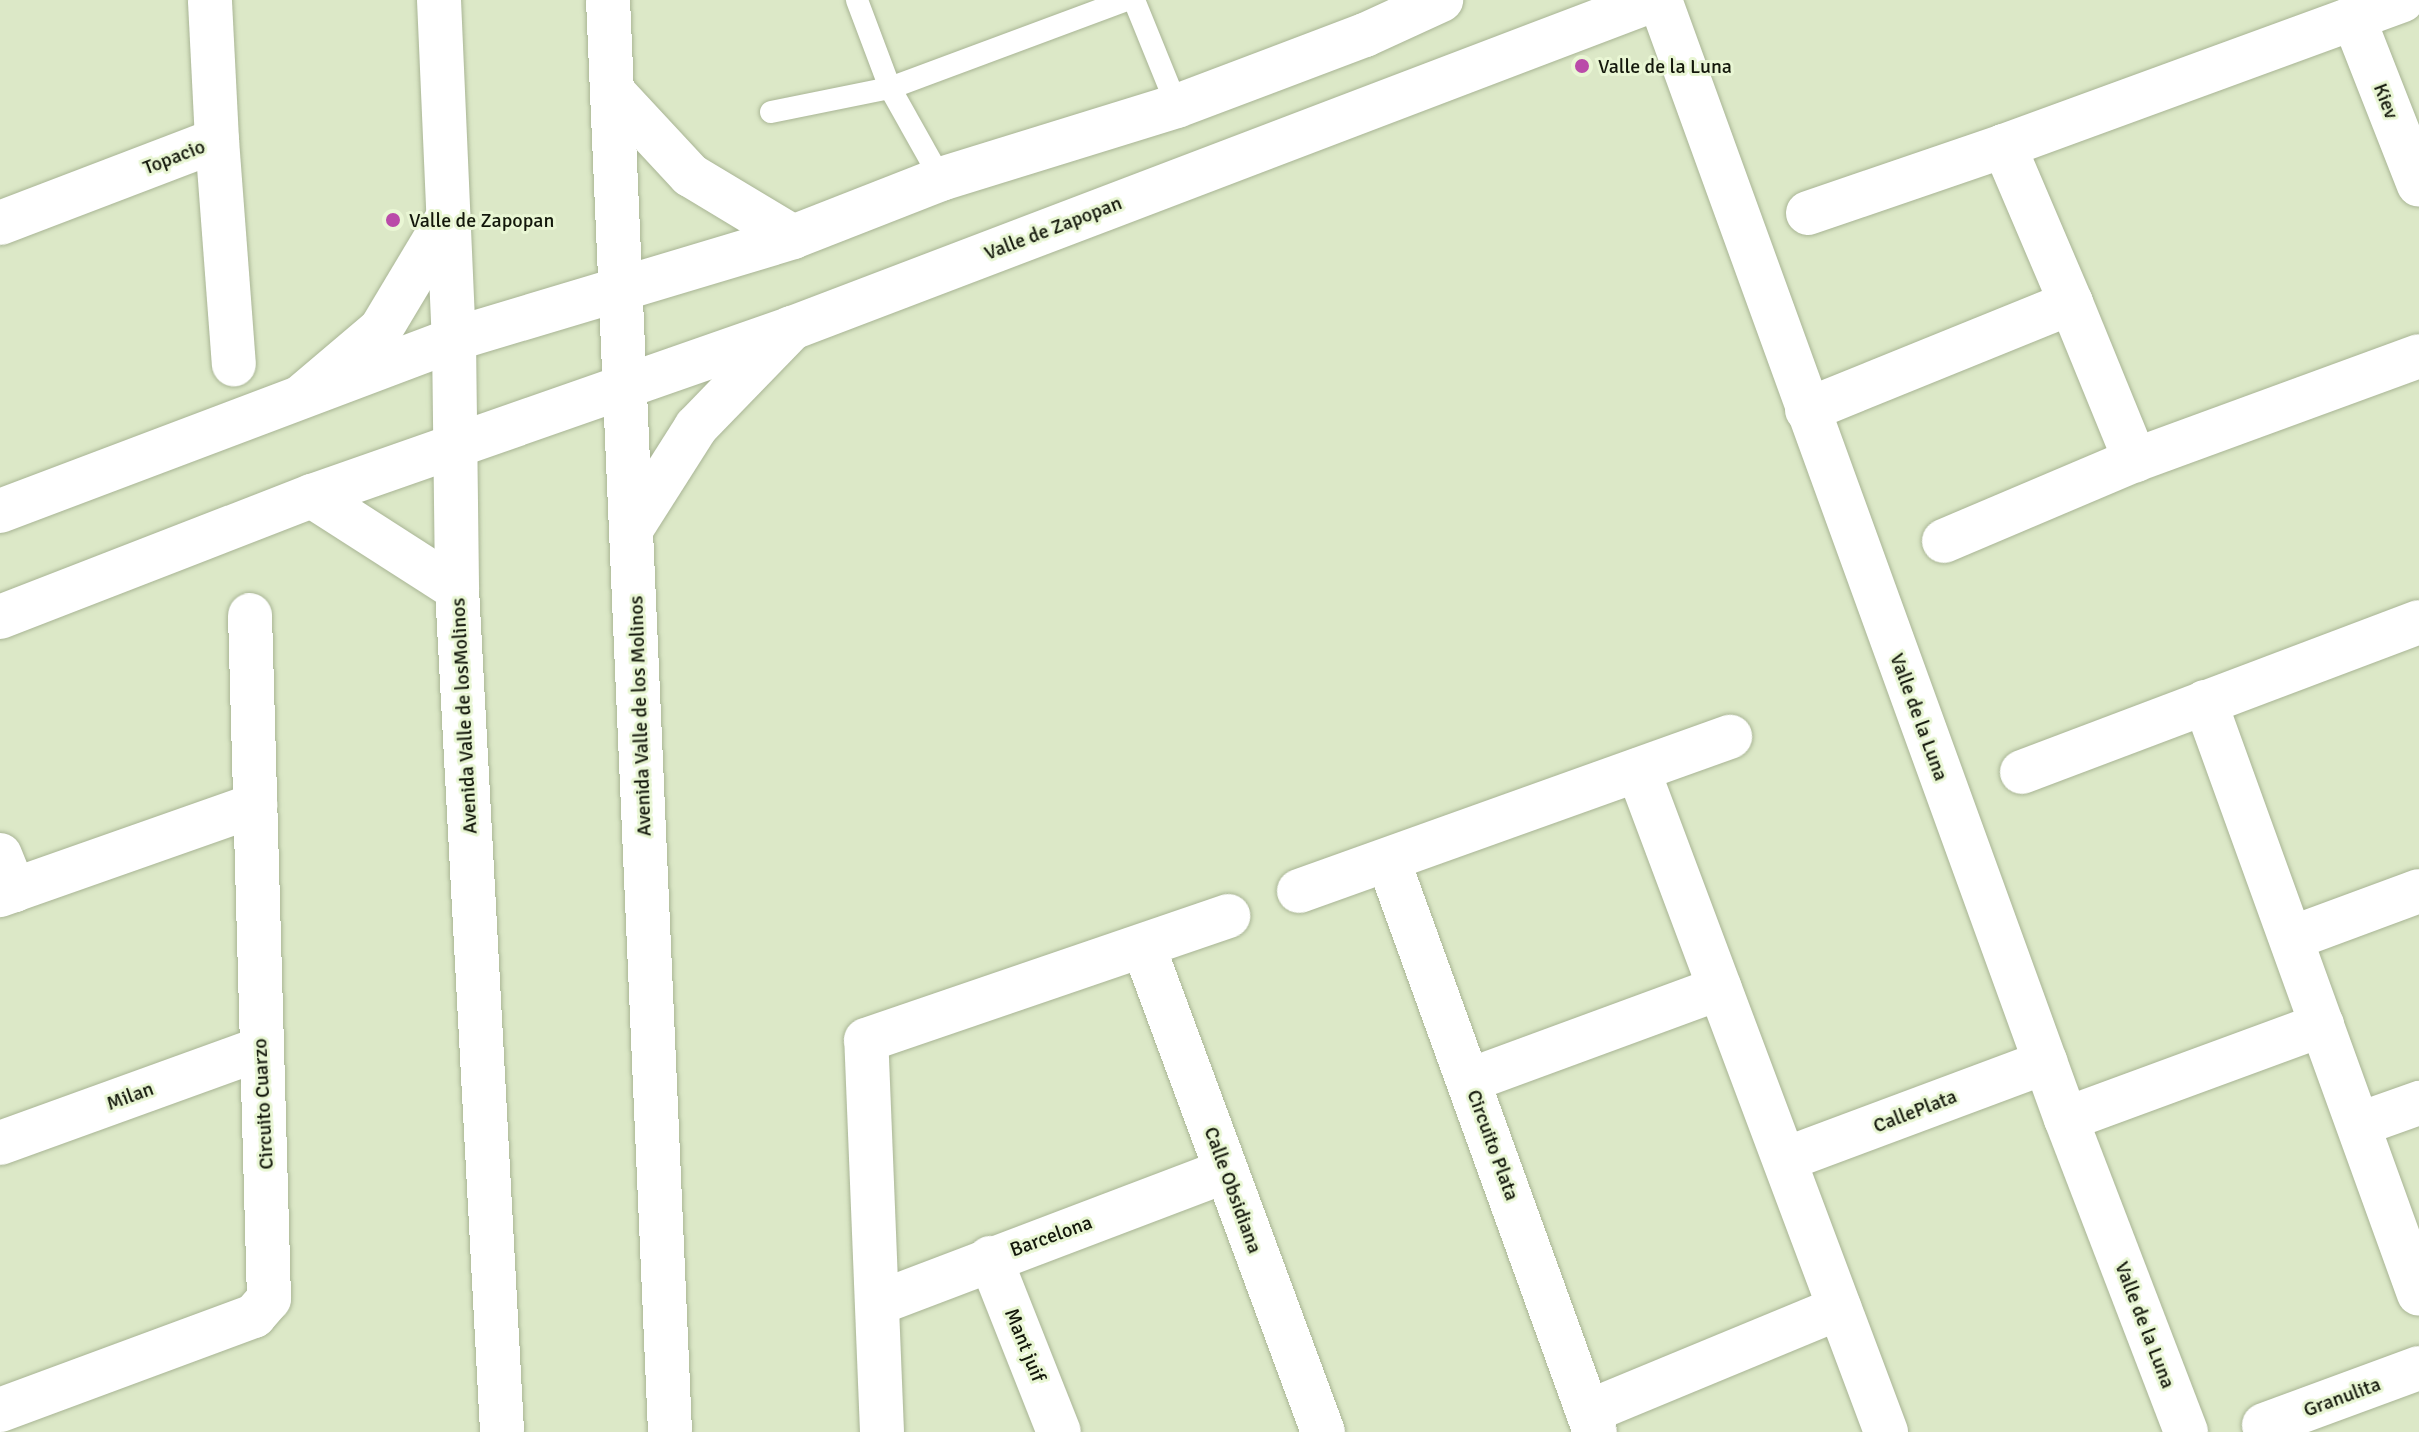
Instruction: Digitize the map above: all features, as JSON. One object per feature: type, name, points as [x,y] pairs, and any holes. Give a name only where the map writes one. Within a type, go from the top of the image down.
[{"type":"street","name":"Topacio","points":[[0,223],[217,140],[210,0]]},
{"type":"street","name":"Avenida Valle de losMolinos","points":[[439,0],[454,339],[457,589],[502,1432]]},
{"type":"street","name":"Avenida Valle de los Molinos","points":[[608,0],[670,1432]]},
{"type":"street","points":[[3,500],[302,396],[454,339],[793,237],[941,179],[1177,106],[1365,35],[1441,0]]},
{"type":"street","name":"Valle de Zapopan","points":[[0,617],[312,496],[626,390],[792,328],[1587,12],[1653,0]]},
{"type":"street","name":"Valle de la Luna","points":[[1660,0],[2045,1062],[2186,1432]]},
{"type":"street","points":[[1808,213],[2004,146],[2402,0]]},
{"type":"street","name":"Kiev","points":[[2353,17],[2419,185]]},
{"type":"street","points":[[612,91],[690,175],[793,237]]},
{"type":"street","points":[[217,140],[234,364]]},
{"type":"street","points":[[2004,146],[2135,460]]},
{"type":"street","points":[[302,396],[381,329],[448,217]]},
{"type":"street","points":[[1807,410],[2071,303]]},
{"type":"street","points":[[632,528],[696,427],[792,328]]},
{"type":"street","points":[[1944,541],[2135,460],[2419,356]]},
{"type":"street","points":[[312,496],[457,589]]},
{"type":"street","name":"Circuito Cuarzo","points":[[0,1410],[254,1316],[269,1299],[250,615]]},
{"type":"street","points":[[2022,772],[2419,622]]},
{"type":"street","points":[[2205,702],[2419,1294]]},
{"type":"street","points":[[1299,891],[1730,737]]},
{"type":"street","points":[[1638,770],[1886,1432]]},
{"type":"street","points":[[5,880],[255,805]]},
{"type":"street","name":"Circuito Plata","points":[[1388,860],[1592,1422]]},
{"type":"street","points":[[2292,938],[2419,891]]},
{"type":"street","points":[[882,1432],[866,1040],[1144,948],[1228,916]]},
{"type":"street","name":"Calle Obsidiana","points":[[1144,948],[1323,1432]]},
{"type":"street","points":[[1470,1080],[1720,988]]},
{"type":"street","points":[[2066,1119],[2322,1025]]},
{"type":"street","name":"Milan","points":[[0,1143],[260,1049]]},
{"type":"street","name":"CallePlata","points":[[1786,1159],[2045,1062]]},
{"type":"street","points":[[2360,1124],[2419,1103]]},
{"type":"street","name":"Barcelona","points":[[878,1303],[1226,1171]]},
{"type":"street","name":"Mant juif","points":[[990,1258],[1059,1432]]},
{"type":"street","points":[[1592,1422],[1839,1308]]},
{"type":"street","name":"Granulita","points":[[2264,1425],[2419,1368]]},
{"type":"lane","points":[[857,0],[890,88],[941,179]]},
{"type":"lane","points":[[771,112],[890,88],[1127,0]]},
{"type":"lane","points":[[1134,0],[1177,106]]},
{"type":"place","name":"Valle de la Luna","points":[[1582,66]]},
{"type":"place","name":"Valle de Zapopan","points":[[393,220]]}]
